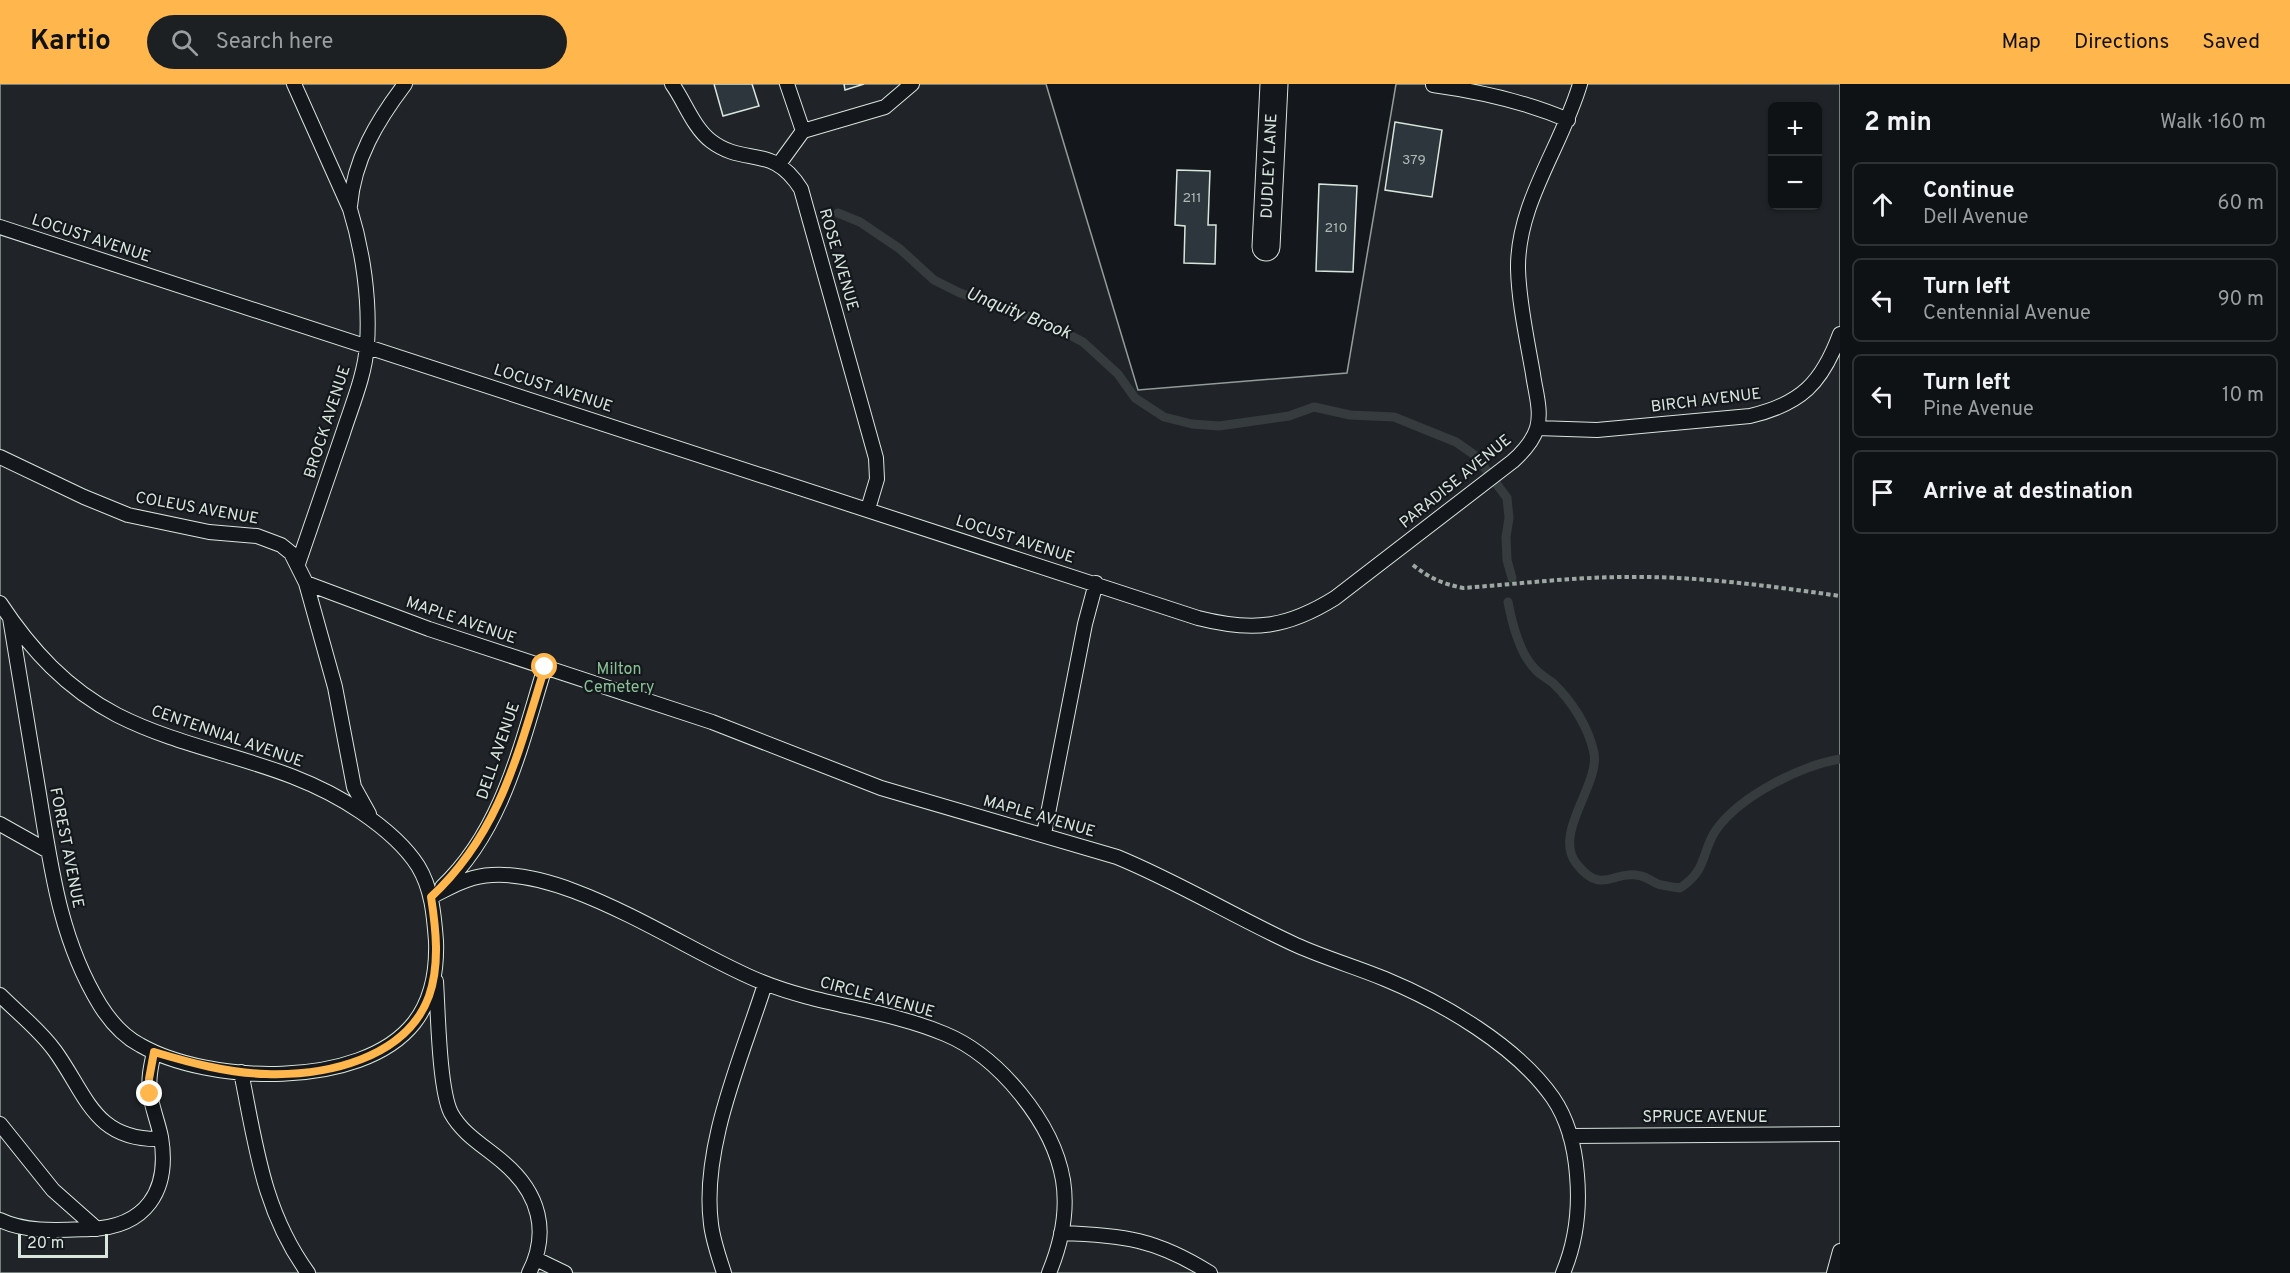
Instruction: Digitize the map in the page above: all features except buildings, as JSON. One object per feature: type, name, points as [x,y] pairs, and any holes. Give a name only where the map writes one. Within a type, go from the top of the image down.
[{"type":"street","name":"DUDLEY LANE","points":[[1266,247],[1274,84]]},
{"type":"lane","name":"BROCK AVENUE","points":[[294,84],[350,209],[360,249],[367,346],[359,385],[298,564]]},
{"type":"lane","points":[[350,209],[356,170],[363,151],[405,84]]},
{"type":"lane","points":[[672,84],[703,134],[712,141],[734,152],[779,164],[794,140],[803,131],[885,107],[912,84]]},
{"type":"lane","points":[[787,84],[803,131]]},
{"type":"lane","points":[[1537,428],[1538,403],[1519,288],[1519,252],[1532,201],[1568,120],[1580,84]]},
{"type":"lane","points":[[1432,86],[1470,92],[1543,110],[1568,120]]},
{"type":"lane","name":"ROSE AVENUE","points":[[779,164],[789,171],[801,189],[876,458],[877,479],[868,509]]},
{"type":"lane","name":"LOCUST AVENUE","points":[[0,227],[1096,583]]},
{"type":"lane","name":"BIRCH AVENUE","points":[[1537,428],[1597,429],[1750,416],[1767,412],[1795,400],[1808,390],[1829,360],[1840,334]]},
{"type":"lane","name":"PARADISE AVENUE","points":[[1096,583],[1218,623],[1237,626],[1273,626],[1320,608],[1399,549],[1513,461],[1522,452],[1537,428]]},
{"type":"lane","name":"COLEUS AVENUE","points":[[0,457],[84,497],[128,514],[181,527],[269,540],[291,553],[306,583],[335,687],[354,787],[376,823]]},
{"type":"lane","name":"MAPLE AVENUE","points":[[306,583],[429,629],[712,722],[881,788],[1044,834],[1148,870],[1294,944],[1384,978],[1434,1002],[1524,1065],[1554,1100],[1570,1136],[1576,1162],[1578,1204],[1574,1243],[1563,1273]]},
{"type":"lane","points":[[1044,834],[1085,624],[1096,583]]},
{"type":"lane","name":"CENTENNIAL AVENUE","points":[[0,603],[31,646],[54,670],[80,692],[116,714],[163,735],[289,774],[329,792],[376,823],[405,849],[416,864],[431,897],[436,942],[435,967],[429,997],[414,1023],[390,1044],[374,1053],[337,1067],[317,1071],[267,1074],[197,1065],[154,1052]]},
{"type":"lane","name":"FOREST AVENUE","points":[[10,618],[48,850],[63,921],[73,952],[86,980],[114,1024],[126,1036],[154,1052]]},
{"type":"lane","name":"DELL AVENUE","points":[[431,897],[466,859],[493,817],[513,770],[545,667]]},
{"type":"lane","points":[[0,824],[48,850]]},
{"type":"lane","name":"CIRCLE AVENUE","points":[[431,897],[473,878],[489,876],[543,883],[615,907],[719,964],[765,984],[947,1034],[984,1057],[1016,1088],[1050,1143],[1059,1164],[1063,1183],[1061,1233],[1049,1273]]},
{"type":"lane","points":[[435,967],[444,1086],[450,1112],[467,1133],[505,1164],[530,1193],[538,1209],[542,1227],[536,1259],[529,1273]]},
{"type":"lane","points":[[724,1273],[711,1225],[713,1158],[723,1113],[765,984]]},
{"type":"lane","points":[[0,995],[56,1052],[82,1097],[99,1118],[129,1136],[161,1139]]},
{"type":"lane","points":[[2,1222],[55,1230],[97,1229],[123,1225],[142,1214],[149,1204],[161,1174],[161,1139],[150,1094],[149,1079],[154,1052]]},
{"type":"lane","points":[[241,1072],[263,1183],[286,1237],[308,1273]]},
{"type":"lane","points":[[0,1124],[53,1190],[97,1229]]},
{"type":"lane","name":"SPRUCE AVENUE","points":[[1570,1136],[1840,1134]]},
{"type":"lane","points":[[1061,1233],[1133,1238],[1174,1253],[1210,1273]]},
{"type":"lane","points":[[1834,1273],[1840,1251]]},
{"type":"lane","points":[[536,1259],[564,1273]]},
{"type":"path","points":[[1399,549],[1426,576],[1442,584],[1463,588],[1625,577],[1657,577],[1749,584],[1840,596]]},
{"type":"green space","name":"Milton Cemetery","points":[[0,84],[1046,84],[1138,390],[1347,373],[1396,84],[1840,84],[1840,1273],[0,1273]]},
{"type":"waterway","name":"Unquity Brook","points":[[838,213],[860,222],[900,249],[934,280],[960,293],[1045,322],[1083,342],[1118,374],[1135,398],[1164,417],[1192,424],[1219,426],[1289,416],[1314,407],[1350,415],[1394,417],[1456,442],[1476,456],[1507,498],[1509,518],[1506,537],[1507,560],[1512,578]]},
{"type":"waterway","name":"Unquity Brook","points":[[1508,602],[1520,646],[1529,662],[1567,698],[1579,715],[1592,744],[1594,765],[1573,823],[1570,851],[1576,863],[1593,878],[1608,880],[1631,875],[1643,877],[1660,885],[1680,888],[1700,868],[1716,830],[1740,806],[1772,784],[1807,768],[1840,759]]},
{"type":"route","points":[[150,1094],[149,1079],[154,1052],[215,1069],[267,1074],[317,1071],[357,1061],[404,1034],[422,1010],[429,997],[432,983],[436,950],[431,897],[452,878],[493,817],[513,770],[545,667]]}]
